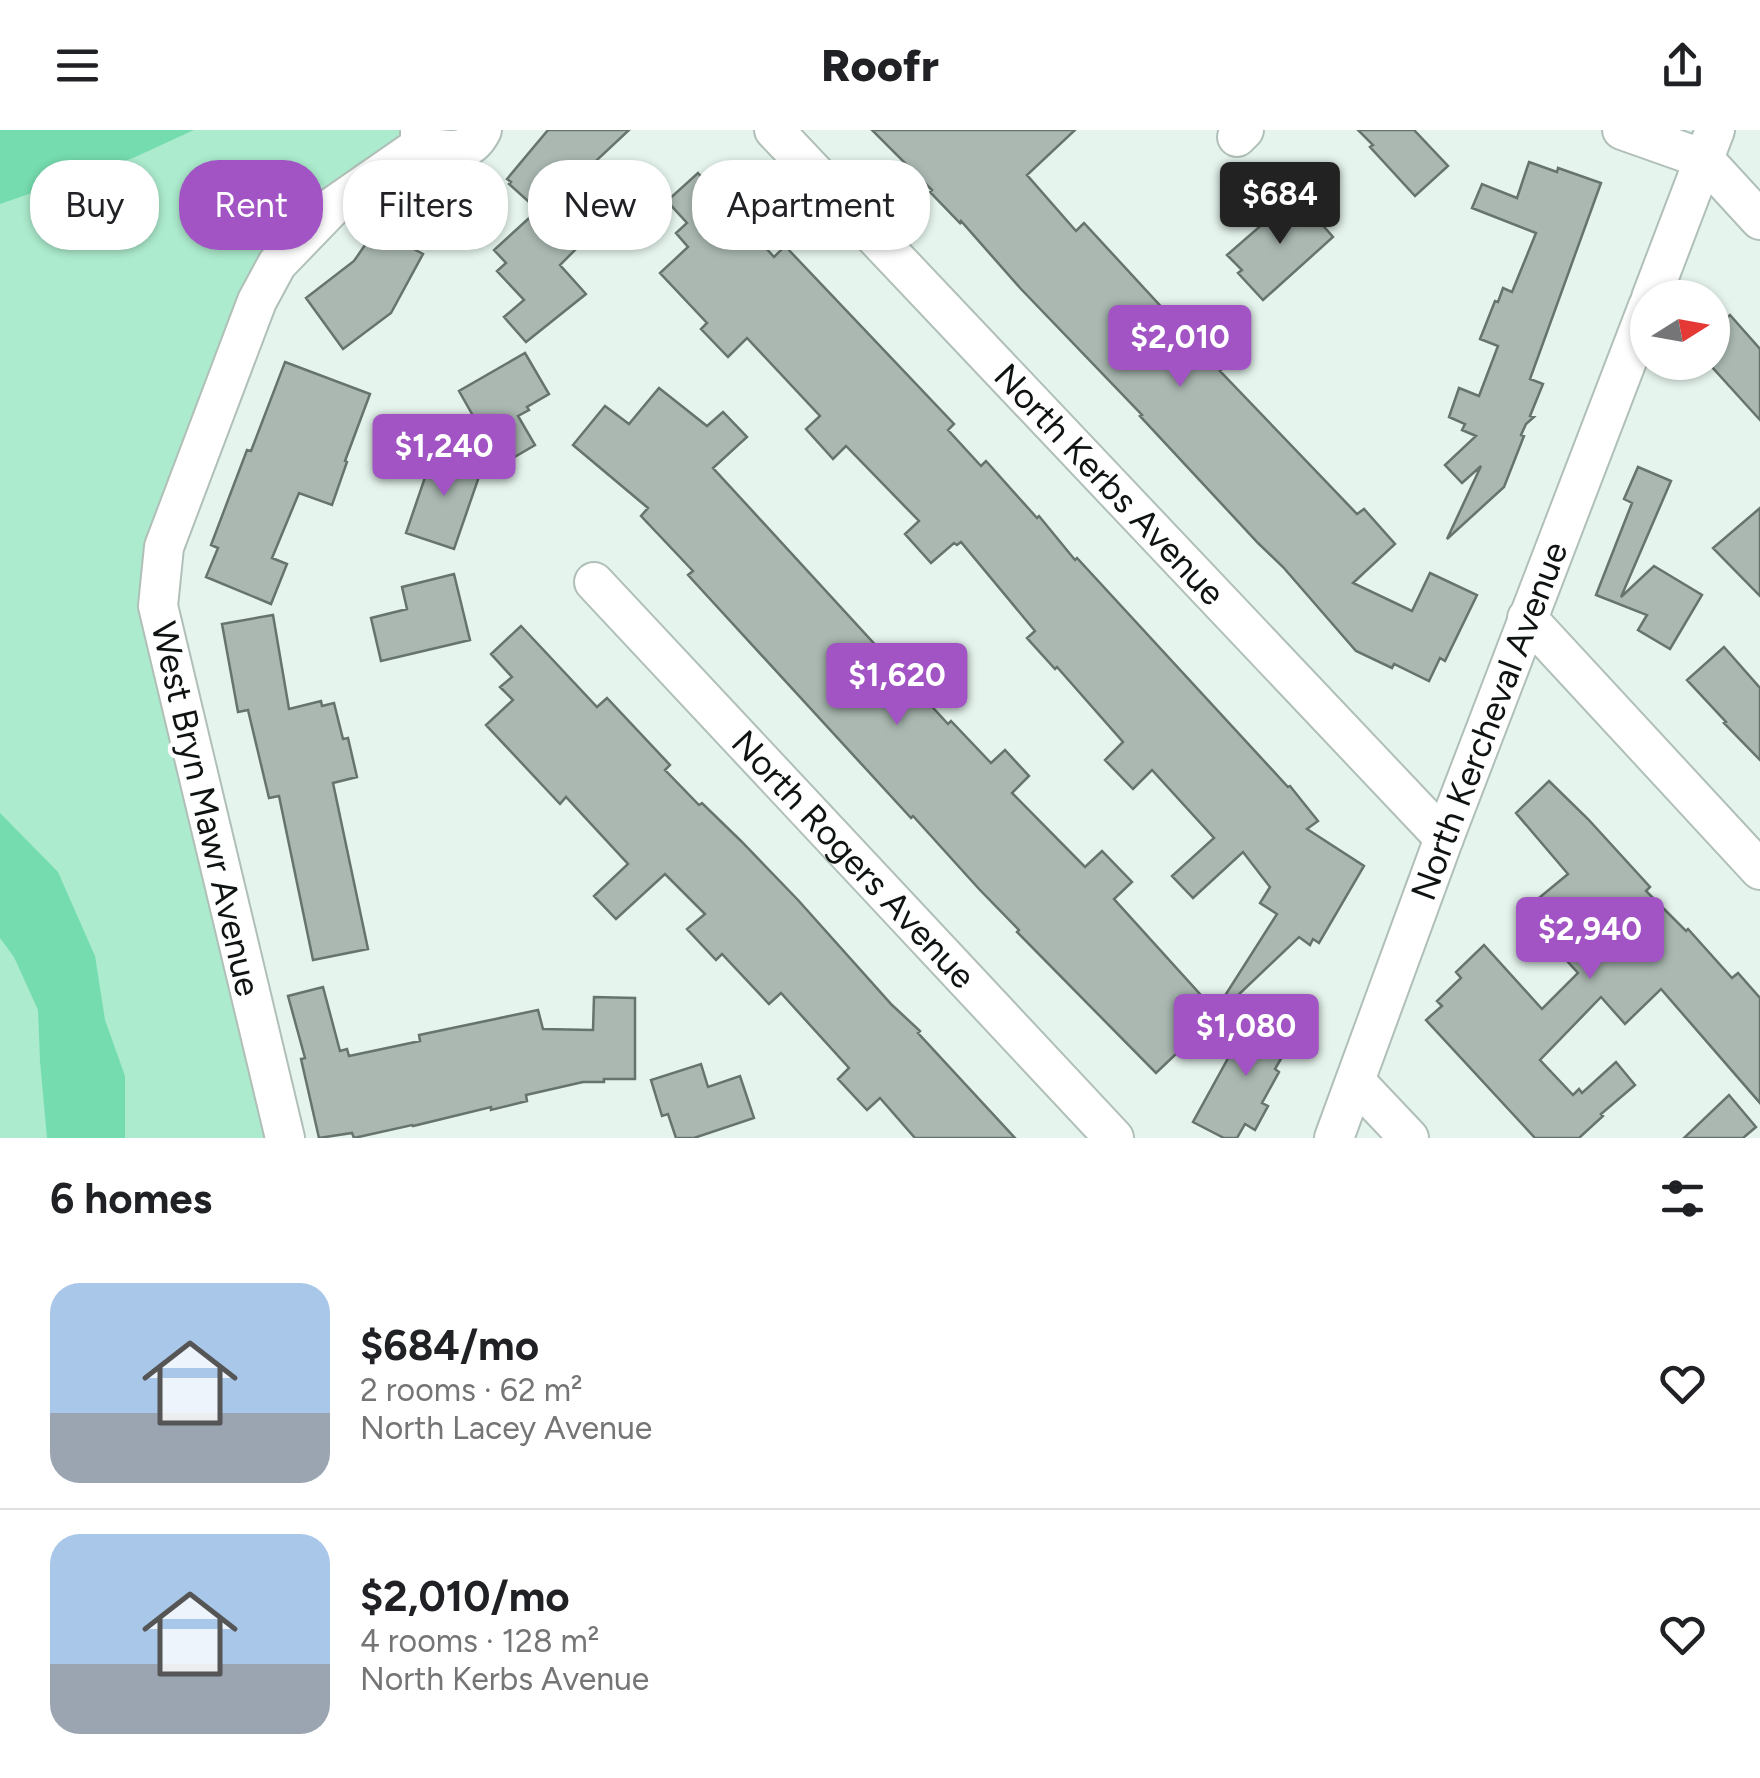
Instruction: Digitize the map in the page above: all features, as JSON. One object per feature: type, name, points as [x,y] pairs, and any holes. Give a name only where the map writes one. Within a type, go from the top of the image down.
[{"type":"street","name":"West Bryn Mawr Avenue","points":[[285,1138],[158,606],[164,547],[256,300],[277,264],[332,208],[420,138],[454,151],[472,144],[482,130]]},
{"type":"street","name":"North Kerbs Avenue","points":[[774,130],[1444,838]]},
{"type":"street","points":[[1622,130],[1710,144],[1760,220]]},
{"type":"street","points":[[1657,280],[1710,144]]},
{"type":"street","name":"North Kercheval Avenue","points":[[1334,1138],[1630,352]]},
{"type":"street","name":"North Rogers Avenue","points":[[594,582],[1114,1138]]},
{"type":"street","points":[[1527,618],[1760,870]]},
{"type":"street","points":[[1356,1082],[1409,1138]]},
{"type":"shaded area","points":[[0,130],[401,130],[395,143],[373,160],[343,160],[343,183],[323,198],[323,160],[179,160],[179,250],[282,250],[142,575],[271,1138],[0,1138]]},
{"type":"shaded area","points":[[0,130],[194,130],[127,160],[30,160],[30,194],[0,204]]},
{"type":"shaded area","points":[[0,813],[58,872],[95,956],[105,1020],[125,1076],[125,1138],[47,1138],[38,1010],[14,957],[0,938]]},
{"type":"building","points":[[548,130],[629,130],[597,160],[528,160],[528,201],[509,184],[508,178]]},
{"type":"building","points":[[872,130],[1075,130],[1027,175],[1076,231],[1084,223],[1191,339],[1197,333],[1226,365],[1220,371],[1357,514],[1364,509],[1395,544],[1353,583],[1412,611],[1430,573],[1477,595],[1445,661],[1440,658],[1429,681],[1356,651],[1142,415],[930,192],[930,160],[902,160]]},
{"type":"building","points":[[1358,130],[1414,130],[1448,166],[1415,196]]},
{"type":"building","points":[[1529,162],[1601,183],[1530,379],[1543,384],[1530,416],[1534,417],[1521,435],[1524,436],[1504,487],[1447,539],[1481,466],[1462,483],[1445,465],[1476,436],[1462,430],[1465,424],[1449,417],[1459,388],[1479,396],[1498,346],[1480,339],[1503,288],[1512,292],[1536,233],[1472,208],[1482,184],[1517,198]]},
{"type":"building","points":[[692,178],[692,250],[768,250],[774,257],[781,250],[789,250],[954,424],[948,430],[981,466],[986,461],[1290,786],[1318,821],[1307,829],[1364,866],[1319,943],[1313,939],[1310,945],[1299,937],[1233,1000],[1226,994],[1277,914],[1260,903],[1270,887],[1243,852],[1193,898],[1172,876],[1214,838],[1152,770],[1133,789],[1105,760],[1123,742],[1027,638],[1035,631],[961,542],[954,543],[931,563],[905,534],[919,521],[846,446],[833,459],[806,429],[820,416],[747,338],[728,357],[701,329],[707,323],[660,273],[688,247],[676,233],[687,223],[672,206],[672,196]]},
{"type":"building","points":[[1296,195],[1333,237],[1263,300],[1227,255]]},
{"type":"building","points":[[528,219],[528,250],[575,250],[560,265],[586,294],[526,342],[504,317],[524,300],[497,271],[506,263],[494,250],[508,250],[508,237]]},
{"type":"building","points":[[362,250],[415,250],[423,254],[391,313],[343,349],[306,298],[354,261]]},
{"type":"building","points":[[1730,315],[1760,349],[1760,420],[1724,380],[1730,380]]},
{"type":"building","points":[[525,353],[549,394],[518,416],[535,445],[501,465],[459,391]]},
{"type":"building","points":[[285,362],[370,394],[332,505],[299,493],[272,558],[287,564],[271,604],[206,577],[218,548],[211,545]]},
{"type":"building","points":[[659,388],[707,426],[723,412],[747,437],[713,468],[948,724],[951,721],[991,763],[1005,750],[1029,776],[1012,793],[1085,867],[1102,851],[1132,882],[1114,899],[1218,1014],[1156,1073],[1017,932],[688,575],[693,571],[641,516],[648,508],[573,445],[605,406],[629,424]]},
{"type":"building","points":[[435,448],[483,465],[454,549],[406,533]]},
{"type":"building","points":[[1638,467],[1671,481],[1621,597],[1654,566],[1702,595],[1670,649],[1638,630],[1647,615],[1596,595],[1632,503],[1624,499]]},
{"type":"building","points":[[1760,508],[1760,596],[1713,548]]},
{"type":"building","points":[[454,574],[470,640],[381,661],[371,618],[407,609],[402,587]]},
{"type":"building","points":[[273,615],[289,709],[321,701],[322,706],[334,703],[357,777],[333,783],[368,949],[313,960],[279,796],[269,798],[248,710],[238,712],[222,624]]},
{"type":"building","points":[[521,626],[597,707],[607,698],[670,765],[665,770],[798,900],[1015,1138],[915,1138],[880,1098],[867,1110],[838,1079],[849,1068],[781,993],[769,1004],[722,954],[716,960],[687,929],[705,914],[665,874],[616,919],[594,896],[628,864],[566,797],[560,804],[486,725],[513,700],[500,687],[512,677],[491,654]]},
{"type":"building","points":[[1724,647],[1760,688],[1760,760],[1687,680]]},
{"type":"building","points":[[1549,781],[1650,887],[1646,891],[1688,929],[1732,978],[1738,973],[1760,998],[1760,1103],[1661,989],[1625,1024],[1601,997],[1540,1060],[1573,1095],[1579,1089],[1582,1093],[1616,1062],[1635,1085],[1579,1138],[1535,1138],[1426,1020],[1442,1006],[1437,1001],[1461,978],[1456,972],[1484,945],[1542,1009],[1578,973],[1522,912],[1568,874],[1516,813]]},
{"type":"building","points":[[323,987],[340,1051],[347,1049],[349,1056],[420,1041],[419,1035],[538,1010],[543,1029],[593,1030],[594,997],[635,998],[635,1079],[583,1082],[526,1095],[527,1101],[491,1110],[354,1138],[352,1133],[319,1138],[301,1059],[305,1058],[288,996]]},
{"type":"building","points":[[1254,1011],[1296,1033],[1275,1069],[1279,1072],[1262,1103],[1268,1106],[1255,1130],[1245,1124],[1237,1138],[1224,1138],[1193,1122]]},
{"type":"building","points":[[701,1064],[708,1087],[740,1076],[754,1118],[694,1138],[676,1138],[668,1114],[662,1116],[651,1080]]},
{"type":"building","points":[[1729,1095],[1756,1127],[1743,1138],[1684,1138]]}]
